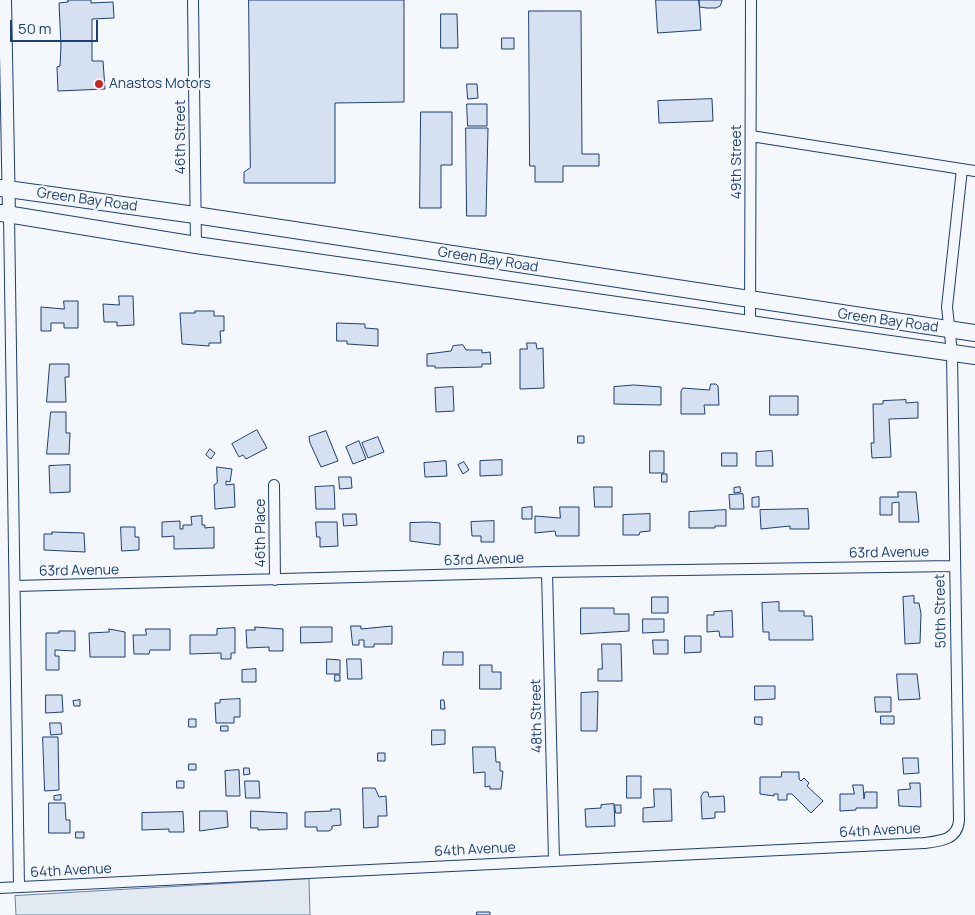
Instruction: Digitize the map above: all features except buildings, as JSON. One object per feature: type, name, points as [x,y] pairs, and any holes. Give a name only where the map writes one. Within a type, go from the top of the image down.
[{"type":"main road","name":"Green Bay Road","points":[[4,189],[196,215],[975,334]]},
{"type":"main road","name":"Green Bay Road","points":[[4,214],[196,245],[975,356]]},
{"type":"street","points":[[6,0],[4,214],[15,586],[19,887]]},
{"type":"street","name":"46th Street","points":[[193,0],[196,245]]},
{"type":"street","name":"49th Street","points":[[750,0],[750,324]]},
{"type":"street","points":[[750,136],[975,171]]},
{"type":"street","name":"50th Street","points":[[951,837],[959,827],[959,821],[952,353],[947,307],[962,169]]},
{"type":"street","name":"46th Place","points":[[274,485],[275,580]]},
{"type":"street","name":"63rd Avenue","points":[[15,586],[547,572],[954,566]]},
{"type":"street","name":"48th Street","points":[[547,572],[554,860]]},
{"type":"street","name":"64th Avenue","points":[[0,888],[924,843],[939,842],[951,837]]},
{"type":"shaded area","points":[[309,879],[310,915],[16,915],[15,896]]},
{"type":"place","name":"Anastos Motors","points":[[99,84]]}]
